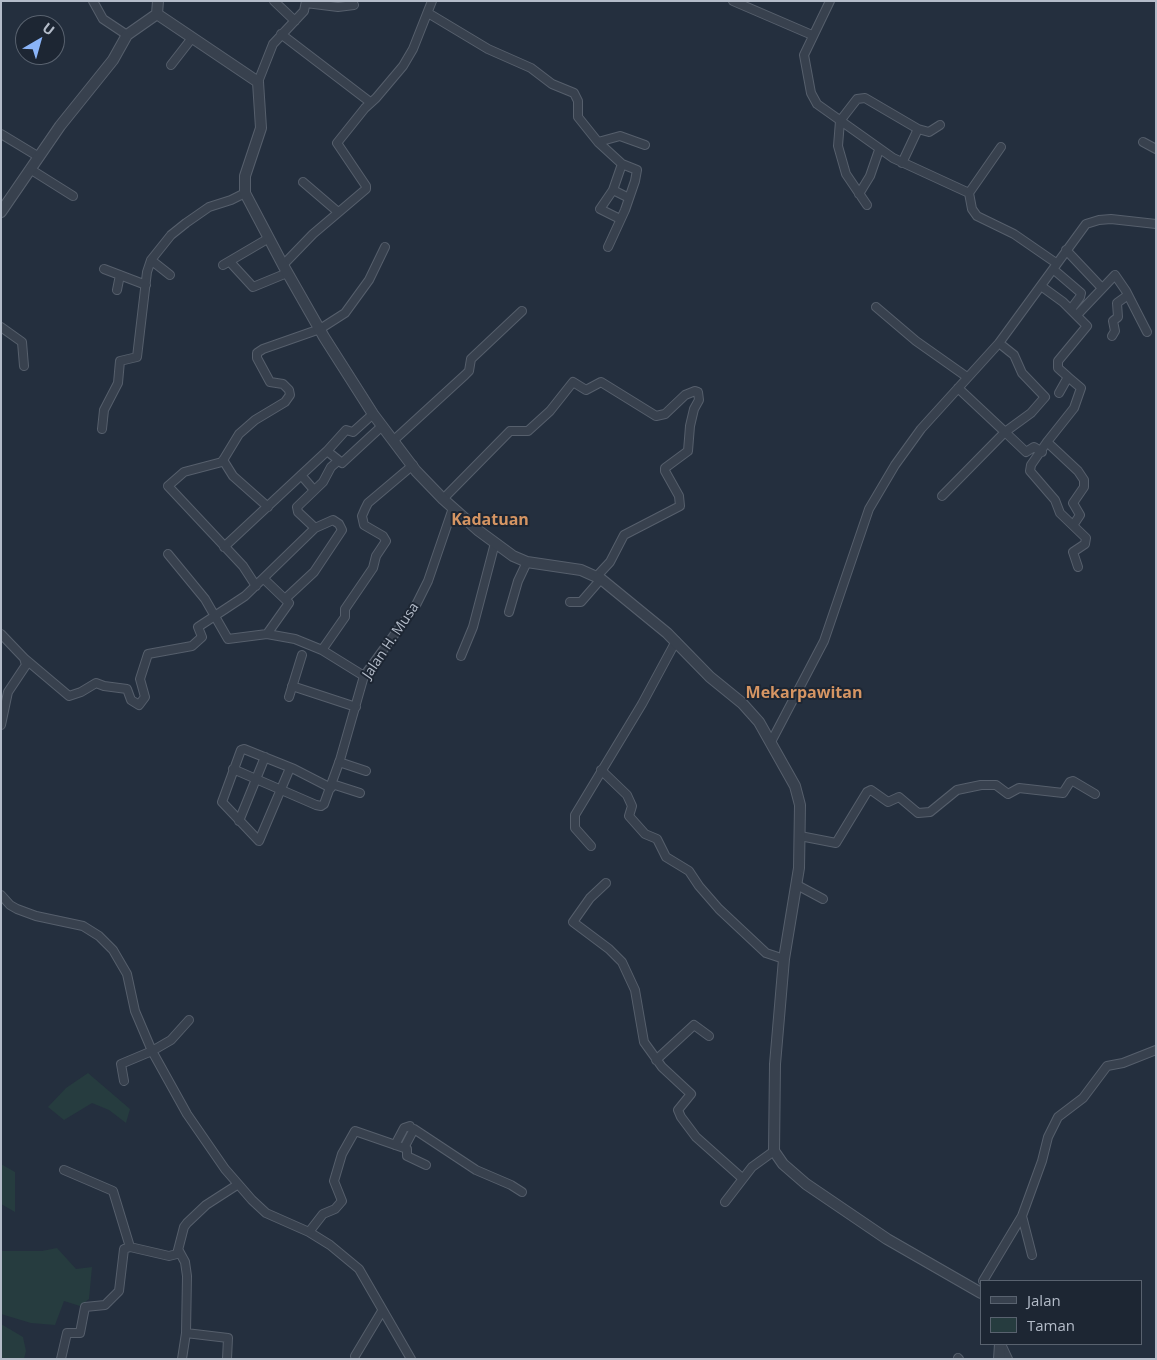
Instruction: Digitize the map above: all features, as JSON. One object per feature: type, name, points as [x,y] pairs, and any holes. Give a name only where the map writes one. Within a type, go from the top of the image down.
[{"type":"street","points":[[1,211],[60,126],[114,60],[128,35],[157,14],[158,1]]},
{"type":"street","points":[[274,1],[294,20]]},
{"type":"street","points":[[269,238],[227,264],[253,287],[285,269],[338,212],[367,188],[337,143],[370,102],[403,66],[413,49],[432,1]]},
{"type":"street","points":[[733,1],[812,35]]},
{"type":"street","points":[[830,1],[804,55],[811,94],[823,109],[879,150],[902,163],[969,193]]},
{"type":"street","points":[[354,5],[338,7],[306,2],[306,8],[281,34],[267,57],[258,82],[260,128],[245,176],[245,193],[285,269],[373,414],[413,465],[443,499],[513,556],[527,562],[581,570],[599,578],[676,641],[710,677],[750,711],[771,742],[798,793],[800,836],[797,885],[784,959],[775,1064],[774,1151],[783,1164],[806,1184],[887,1240],[980,1290]]},
{"type":"street","points":[[95,3],[103,19],[128,35]]},
{"type":"street","points":[[428,12],[488,49],[523,64],[552,84],[574,93],[577,97],[578,117],[598,142],[622,164],[637,171],[629,198],[608,247]]},
{"type":"street","points":[[157,14],[258,82]]},
{"type":"street","points":[[281,34],[370,102]]},
{"type":"street","points":[[171,65],[192,38]]},
{"type":"street","points":[[867,205],[846,174],[840,156],[840,121],[854,103],[861,98],[918,128],[930,132],[940,125]]},
{"type":"street","points":[[902,163],[918,128]]},
{"type":"street","points":[[1,134],[39,157]]},
{"type":"street","points":[[598,142],[620,136],[645,145]]},
{"type":"street","points":[[1143,142],[1156,150]]},
{"type":"street","points":[[1001,147],[969,193],[972,209],[977,216],[1014,234],[1055,266],[1080,293],[1080,297],[1070,309]]},
{"type":"street","points":[[859,194],[870,176],[879,150]]},
{"type":"street","points":[[620,220],[600,208],[613,190],[622,164]]},
{"type":"street","points":[[30,169],[73,196]]},
{"type":"street","points":[[303,182],[338,212]]},
{"type":"street","points":[[613,190],[629,198]]},
{"type":"street","points":[[102,429],[104,410],[118,383],[120,360],[137,357],[151,260],[171,235],[186,223],[209,207],[245,193]]},
{"type":"street","points":[[771,742],[824,641],[869,509],[895,465],[921,429],[999,343],[1082,228],[1092,221],[1121,219],[1156,224]]},
{"type":"street","points":[[256,586],[243,566],[168,488],[169,485],[184,472],[224,460],[239,434],[255,420],[285,402],[290,395],[287,387],[270,382],[257,358],[258,351],[320,329],[349,309],[369,280],[385,248]]},
{"type":"street","points":[[1066,250],[1101,287]]},
{"type":"street","points":[[151,260],[170,276]]},
{"type":"street","points":[[104,269],[146,285]]},
{"type":"street","points":[[117,290],[120,275]]},
{"type":"street","points":[[1077,315],[1114,275],[1128,295],[1147,332]]},
{"type":"street","points":[[1041,286],[1077,315],[1087,328],[1056,364],[1058,368],[1080,386],[1080,391],[1069,417],[1047,442],[1042,452],[1031,465],[1031,473],[1055,500],[1060,512],[1074,524],[1087,540],[1073,552],[1078,567]]},
{"type":"street","points":[[1112,336],[1115,331],[1114,321],[1118,317],[1117,303],[1128,295]]},
{"type":"street","points":[[876,306],[916,341],[967,377]]},
{"type":"street","points":[[394,440],[469,372],[471,359],[522,310]]},
{"type":"street","points":[[1,327],[18,337],[24,344],[24,366]]},
{"type":"street","points":[[942,496],[1005,432],[1031,412],[1045,397],[1022,373],[1014,355],[999,343]]},
{"type":"street","points":[[1059,393],[1068,377]]},
{"type":"street","points":[[443,499],[510,431],[528,431],[543,418],[573,382],[587,390],[596,382],[601,382],[656,416],[665,414],[685,395],[695,391],[698,392],[700,396],[692,416],[688,451],[666,468],[665,471],[679,496],[680,506],[624,535],[610,562],[581,602],[570,602]]},
{"type":"street","points":[[958,388],[1026,452],[1035,447],[1042,452]]},
{"type":"street","points":[[224,547],[327,451],[346,430],[353,432],[373,414]]},
{"type":"street","points":[[327,451],[338,461],[344,463],[382,426]]},
{"type":"street","points":[[1047,442],[1078,471],[1084,480],[1084,487],[1073,503],[1080,515],[1074,524]]},
{"type":"street","points":[[224,460],[233,476],[268,506]]},
{"type":"street","points":[[315,528],[296,509],[323,482],[330,468],[338,461]]},
{"type":"street","points":[[322,650],[345,617],[345,609],[375,565],[376,556],[386,541],[383,536],[364,526],[362,516],[365,509],[368,503],[413,465]]},
{"type":"street","points":[[301,475],[314,490]]},
{"type":"street","name":"Jalan H. Musa","points":[[281,790],[321,806],[324,804],[339,762],[364,676],[416,605],[428,581],[453,508]]},
{"type":"street","points":[[1,634],[24,658],[70,696],[96,683],[126,689],[132,701],[142,703],[145,691],[140,679],[148,654],[191,646],[202,637],[199,627],[256,586],[315,528],[333,520],[339,524],[342,530],[314,572],[285,599]]},
{"type":"street","points":[[460,656],[473,627],[495,542]]},
{"type":"street","points":[[168,554],[215,616],[228,639],[267,634],[295,639],[322,650],[364,676]]},
{"type":"street","points":[[509,612],[517,584],[527,562]]},
{"type":"street","points":[[264,579],[289,605],[267,634]]},
{"type":"street","points":[[591,846],[576,828],[574,820],[601,770],[642,704],[676,641]]},
{"type":"street","points":[[289,697],[302,655]]},
{"type":"street","points":[[1,725],[8,692],[24,669],[24,658]]},
{"type":"street","points":[[292,686],[356,707]]},
{"type":"street","points":[[290,768],[260,841],[222,802],[242,749],[265,757],[331,786],[360,793]]},
{"type":"street","points":[[239,821],[265,757]]},
{"type":"street","points":[[339,762],[366,771]]},
{"type":"street","points":[[233,769],[281,790]]},
{"type":"street","points":[[601,770],[627,795],[632,806],[629,816],[640,826],[645,834],[657,839],[666,857],[689,870],[699,886],[719,909],[766,953],[784,959]]},
{"type":"street","points":[[800,836],[836,843],[869,791],[873,791],[888,802],[899,797],[918,813],[930,812],[959,789],[982,785],[994,785],[1008,794],[1018,788],[1063,793],[1070,782],[1073,781],[1095,794]]},
{"type":"street","points":[[606,883],[590,898],[573,921],[609,949],[622,962],[635,990],[644,1042],[656,1060],[691,1094],[678,1110],[684,1122],[712,1152],[742,1178]]},
{"type":"street","points":[[797,885],[822,900]]},
{"type":"street","points":[[1,895],[10,905],[36,916],[83,926],[99,936],[114,950],[126,974],[135,1011],[152,1051],[187,1114],[237,1185],[266,1213],[308,1232],[343,1254],[359,1270],[411,1359]]},
{"type":"street","points":[[1,906],[10,905]]},
{"type":"street","points":[[124,1081],[121,1064],[152,1051],[171,1040],[189,1020]]},
{"type":"street","points":[[656,1060],[694,1025],[709,1036]]},
{"type":"street","points":[[985,1280],[1022,1216],[1042,1161],[1048,1137],[1061,1113],[1082,1098],[1107,1066],[1123,1063],[1156,1050]]},
{"type":"street","points":[[395,1145],[404,1128],[410,1126]]},
{"type":"street","points":[[404,1148],[414,1129],[478,1171],[511,1185],[522,1192]]},
{"type":"street","points":[[308,1232],[325,1212],[335,1209],[342,1201],[334,1180],[342,1154],[353,1132],[356,1130],[404,1148],[408,1150],[407,1156],[426,1164]]},
{"type":"street","points":[[725,1202],[752,1167],[774,1151]]},
{"type":"street","points":[[64,1170],[113,1190],[130,1247]]},
{"type":"street","points":[[182,1359],[186,1333],[187,1276],[185,1262],[180,1251],[184,1228],[206,1205],[237,1185]]},
{"type":"street","points":[[1022,1216],[1032,1255]]},
{"type":"street","points":[[61,1359],[67,1333],[80,1333],[85,1307],[104,1306],[119,1291],[122,1253],[124,1249],[130,1247],[169,1256],[180,1251]]},
{"type":"street","points":[[355,1356],[382,1311]]},
{"type":"street","points":[[186,1333],[228,1338],[227,1359]]},
{"type":"street","points":[[999,1359],[1001,1345]]},
{"type":"street","points":[[1001,1345],[1008,1359]]},
{"type":"green space","points":[[88,1073],[130,1109],[126,1123],[109,1110],[92,1103],[64,1120],[48,1107],[66,1088]]},
{"type":"green space","points":[[1,1164],[15,1172],[15,1212],[1,1204]]},
{"type":"green space","points":[[57,1248],[76,1269],[92,1267],[89,1299],[80,1306],[64,1301],[55,1325],[31,1323],[1,1314],[1,1251],[42,1251]]},
{"type":"green space","points":[[1,1324],[23,1337],[26,1351],[24,1359],[1,1359]]},
{"type":"district","name":"Kadatuan","points":[[490,520]]},
{"type":"district","name":"Mekarpawitan","points":[[804,693]]}]
